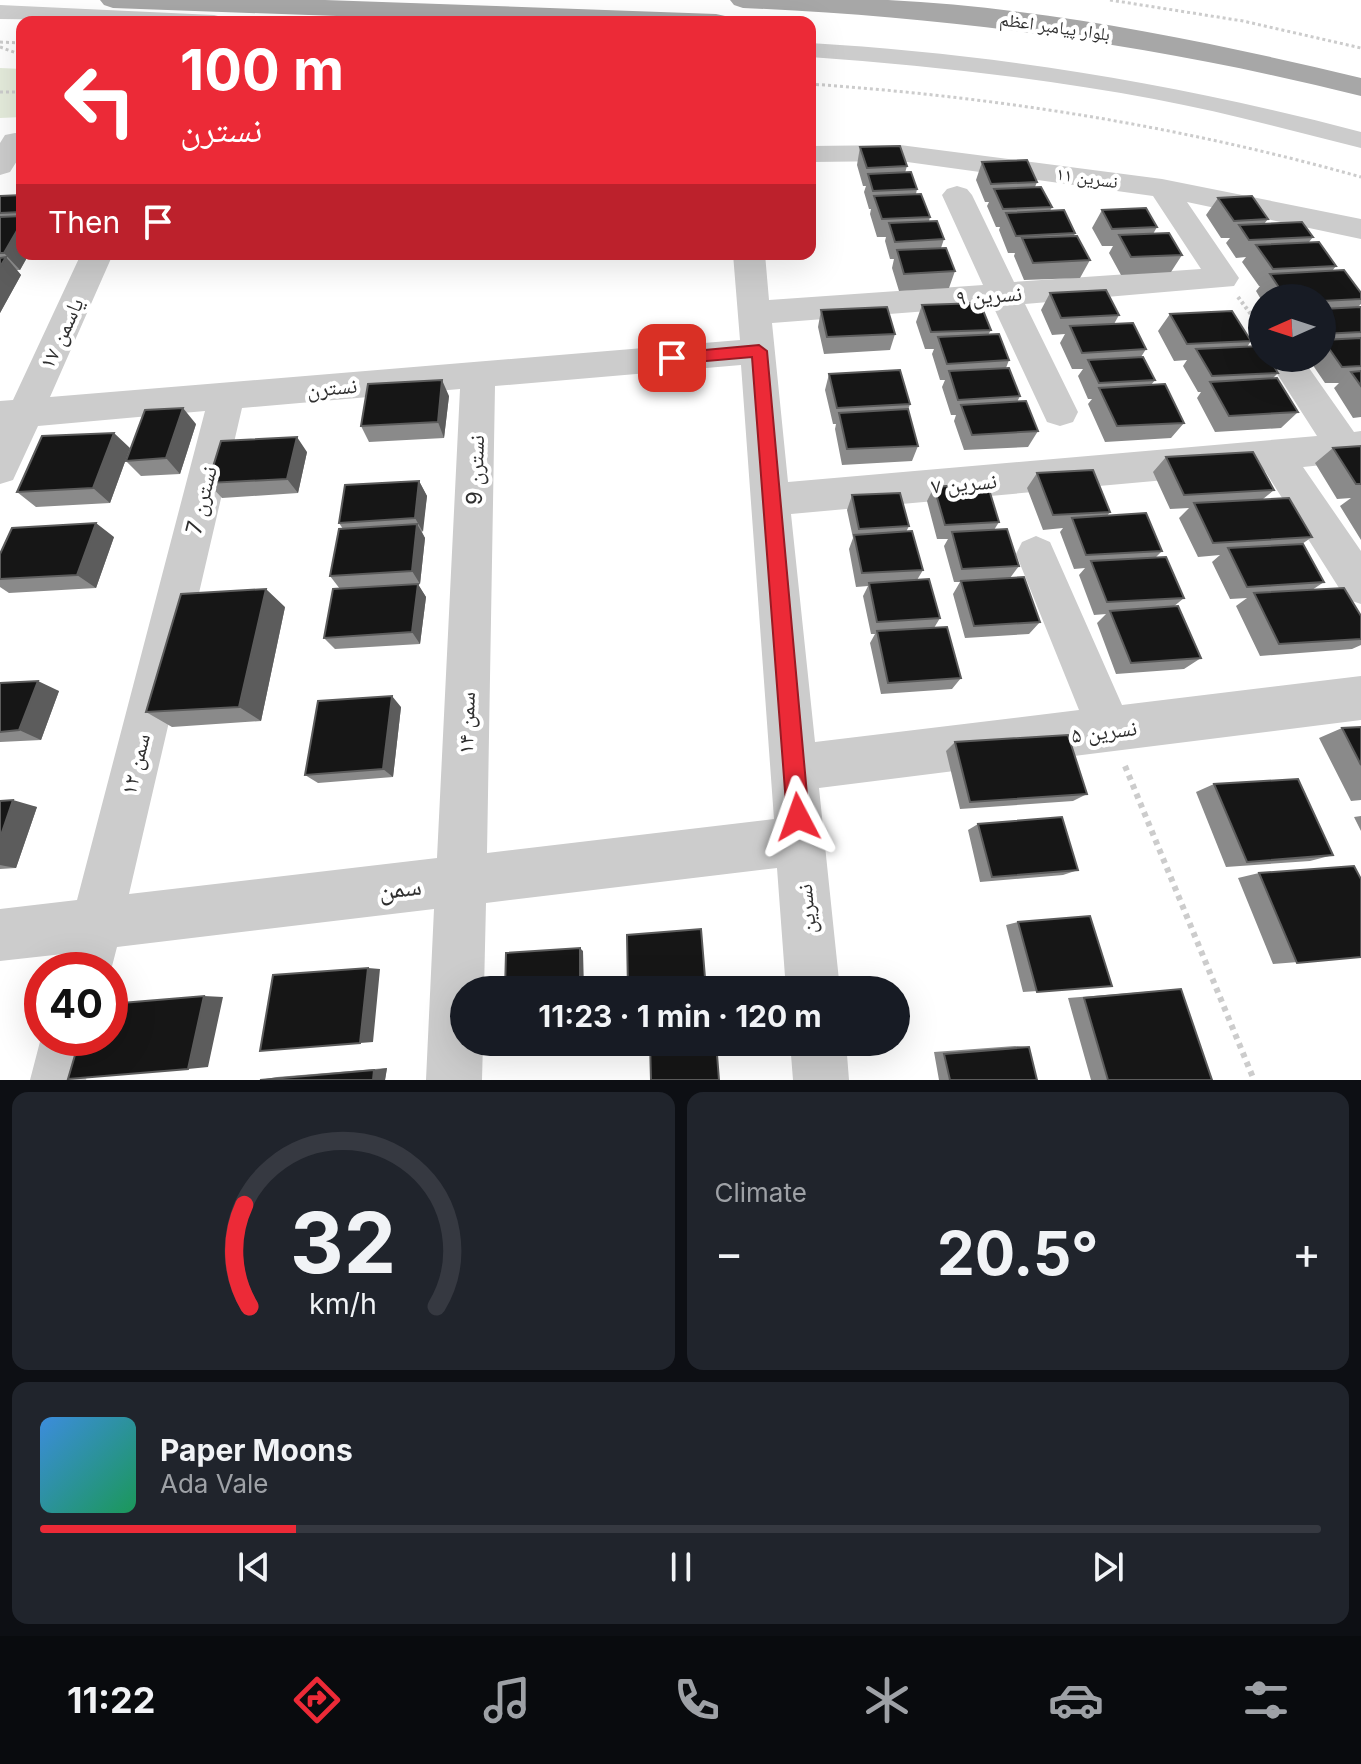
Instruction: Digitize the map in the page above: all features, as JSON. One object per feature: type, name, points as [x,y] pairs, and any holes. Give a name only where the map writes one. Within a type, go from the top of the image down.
[{"type":"main road","points":[[113,0],[554,16]]},
{"type":"main road","name":"بلوار پیامبر اعظم","points":[[743,0],[869,6],[1117,35],[1361,87]]},
{"type":"main road","name":"بلوار پیامبر اعظم","points":[[816,25],[946,36],[1107,58],[1212,78],[1361,115]]},
{"type":"street","points":[[0,12],[86,16]]},
{"type":"street","points":[[816,51],[1032,70],[1203,101],[1361,140]]},
{"type":"street","points":[[0,166],[12,141]]},
{"type":"street","name":"نسرین ۱۱","points":[[816,154],[900,153],[1162,188],[1361,229]]},
{"type":"street","points":[[1162,188],[1223,278]]},
{"type":"street","points":[[957,195],[1060,412]]},
{"type":"street","name":"یاسمن ۱۷","points":[[0,469],[12,414],[94,260]]},
{"type":"street","name":"نسرین","points":[[750,260],[812,976]]},
{"type":"street","name":"نسرین ۹","points":[[757,332],[1005,294],[1223,278]]},
{"type":"street","name":"نسترن","points":[[12,414],[478,375],[757,332]]},
{"type":"street","points":[[1295,372],[1353,447]]},
{"type":"street","name":"نسترن 9","points":[[472,565],[478,375]]},
{"type":"street","name":"نسترن 7","points":[[174,605],[227,396]]},
{"type":"street","name":"نسرین ۷","points":[[771,500],[1353,447]]},
{"type":"street","points":[[1275,455],[1361,586]]},
{"type":"street","points":[[1036,554],[1110,730]]},
{"type":"street","name":"سمن ۱۴","points":[[454,1080],[472,565]]},
{"type":"street","name":"سمن ۱۲","points":[[90,947],[174,605]]},
{"type":"street","name":"نسرین ۵","points":[[795,768],[1361,698]]},
{"type":"street","name":"سمن","points":[[0,935],[90,947],[461,881],[800,841]]},
{"type":"street","points":[[58,1080],[64,1056]]},
{"type":"street","points":[[819,1056],[821,1080]]},
{"type":"path","points":[[1110,0],[1243,21],[1361,48]]},
{"type":"path","points":[[816,84],[919,90],[1128,120],[1283,154],[1361,177]]},
{"type":"path","points":[[1223,278],[1248,311]]},
{"type":"path","points":[[1110,730],[1254,1080]]},
{"type":"green space","points":[[0,68],[16,69],[16,117],[0,118]]},
{"type":"building","points":[[900,146],[907,166],[867,168],[860,147]]},
{"type":"building","points":[[1027,160],[1037,182],[991,184],[982,162]]},
{"type":"building","points":[[911,172],[917,189],[873,191],[868,174]]},
{"type":"building","points":[[1041,187],[1052,207],[1003,209],[994,189]]},
{"type":"building","points":[[921,194],[930,217],[882,219],[874,196]]},
{"type":"building","points":[[16,195],[16,212],[0,213],[0,196]]},
{"type":"building","points":[[1252,196],[1268,219],[1234,221],[1218,198]]},
{"type":"building","points":[[1146,208],[1157,227],[1112,229],[1102,210]]},
{"type":"building","points":[[1064,210],[1075,233],[1016,236],[1006,213]]},
{"type":"building","points":[[16,216],[16,232],[4,253],[0,253],[0,217]]},
{"type":"building","points":[[937,221],[944,239],[895,242],[889,223]]},
{"type":"building","points":[[1302,222],[1313,237],[1249,240],[1239,225]]},
{"type":"building","points":[[1169,233],[1182,255],[1131,257],[1119,235]]},
{"type":"building","points":[[1077,236],[1090,260],[1033,263],[1022,238]]},
{"type":"building","points":[[1319,242],[1336,266],[1273,269],[1256,245]]},
{"type":"building","points":[[946,248],[955,271],[904,274],[897,250]]},
{"type":"building","points":[[1344,270],[1361,293],[1361,299],[1336,300],[1336,284],[1277,284],[1270,274]]},
{"type":"building","points":[[1106,290],[1119,315],[1061,318],[1050,293]]},
{"type":"building","points":[[980,303],[991,330],[931,332],[922,305]]},
{"type":"building","points":[[887,307],[895,334],[827,337],[821,310]]},
{"type":"building","points":[[1361,307],[1361,332],[1336,333],[1336,308]]},
{"type":"building","points":[[1232,311],[1248,341],[1187,344],[1170,314]]},
{"type":"building","points":[[1133,323],[1146,349],[1082,353],[1070,326]]},
{"type":"building","points":[[999,334],[1009,360],[947,364],[938,337]]},
{"type":"building","points":[[1361,338],[1361,366],[1342,367],[1336,358],[1336,339]]},
{"type":"building","points":[[1248,347],[1248,372],[1278,373],[1212,376],[1196,349]]},
{"type":"building","points":[[1143,357],[1155,380],[1099,383],[1088,360]]},
{"type":"building","points":[[1009,368],[1020,396],[958,400],[949,371]]},
{"type":"building","points":[[900,370],[910,404],[837,408],[829,374]]},
{"type":"building","points":[[1361,371],[1361,386],[1351,372]]},
{"type":"building","points":[[1277,378],[1298,412],[1229,416],[1210,382]]},
{"type":"building","points":[[442,380],[438,422],[361,426],[368,384]]},
{"type":"building","points":[[1165,384],[1184,423],[1117,426],[1099,388]]},
{"type":"building","points":[[1026,401],[1038,431],[972,435],[961,405]]},
{"type":"building","points":[[183,408],[166,458],[126,461],[145,410]]},
{"type":"building","points":[[908,409],[918,446],[847,449],[839,413]]},
{"type":"building","points":[[114,433],[93,488],[17,492],[42,436]]},
{"type":"building","points":[[297,437],[287,479],[208,483],[221,441]]},
{"type":"building","points":[[1361,446],[1361,484],[1356,484],[1333,448]]},
{"type":"building","points":[[1253,452],[1274,490],[1184,495],[1166,457]]},
{"type":"building","points":[[1093,470],[1110,512],[1053,515],[1037,473]]},
{"type":"building","points":[[419,481],[415,518],[339,523],[345,485]]},
{"type":"building","points":[[987,483],[999,522],[945,525],[934,487]]},
{"type":"building","points":[[900,493],[909,526],[859,529],[852,495]]},
{"type":"building","points":[[1289,498],[1312,537],[1213,543],[1194,503]]},
{"type":"building","points":[[1146,513],[1162,551],[1086,555],[1072,518]]},
{"type":"building","points":[[96,523],[77,575],[0,579],[0,554],[12,528]]},
{"type":"building","points":[[417,524],[412,571],[330,576],[339,529]]},
{"type":"building","points":[[1007,529],[1019,566],[962,569],[952,532]]},
{"type":"building","points":[[912,531],[923,570],[862,573],[854,535]]},
{"type":"building","points":[[1303,544],[1324,582],[1247,587],[1228,548]]},
{"type":"building","points":[[1166,557],[1184,598],[1107,602],[1091,561]]},
{"type":"building","points":[[1024,577],[1040,622],[974,626],[961,581]]},
{"type":"building","points":[[929,579],[940,618],[877,622],[869,583]]},
{"type":"building","points":[[418,584],[412,632],[324,638],[333,589]]},
{"type":"building","points":[[1344,588],[1361,616],[1361,639],[1279,644],[1254,593]]},
{"type":"building","points":[[266,589],[239,707],[146,712],[181,594]]},
{"type":"building","points":[[1178,606],[1201,658],[1131,663],[1110,611]]},
{"type":"building","points":[[947,627],[961,678],[888,683],[877,631]]},
{"type":"building","points":[[38,681],[19,730],[0,732],[0,683]]},
{"type":"building","points":[[392,696],[383,769],[305,775],[318,701]]},
{"type":"building","points":[[1361,727],[1361,765],[1342,728]]},
{"type":"building","points":[[1068,735],[1087,794],[970,802],[955,742]]},
{"type":"building","points":[[1298,779],[1333,855],[1247,862],[1214,784]]},
{"type":"building","points":[[13,800],[0,838],[0,801]]},
{"type":"building","points":[[1062,817],[1078,870],[992,877],[978,824]]},
{"type":"building","points":[[1354,866],[1361,879],[1361,957],[1297,963],[1259,873]]},
{"type":"building","points":[[1090,916],[1112,986],[1037,992],[1018,922]]},
{"type":"building","points":[[701,929],[705,976],[628,976],[627,935]]},
{"type":"building","points":[[580,948],[580,976],[505,976],[506,953]]},
{"type":"building","points":[[368,968],[360,1043],[260,1051],[273,975]]},
{"type":"building","points":[[1181,989],[1212,1080],[1108,1080],[1084,998]]},
{"type":"building","points":[[204,996],[188,1069],[68,1079],[75,1056],[128,1056],[128,1002]]},
{"type":"building","points":[[1029,1047],[1037,1080],[950,1080],[944,1054]]},
{"type":"building","points":[[650,1056],[717,1056],[719,1080],[651,1080]]},
{"type":"building","points":[[374,1070],[373,1080],[260,1080]]},
{"type":"route","points":[[672,358],[759,351],[798,817]]}]
